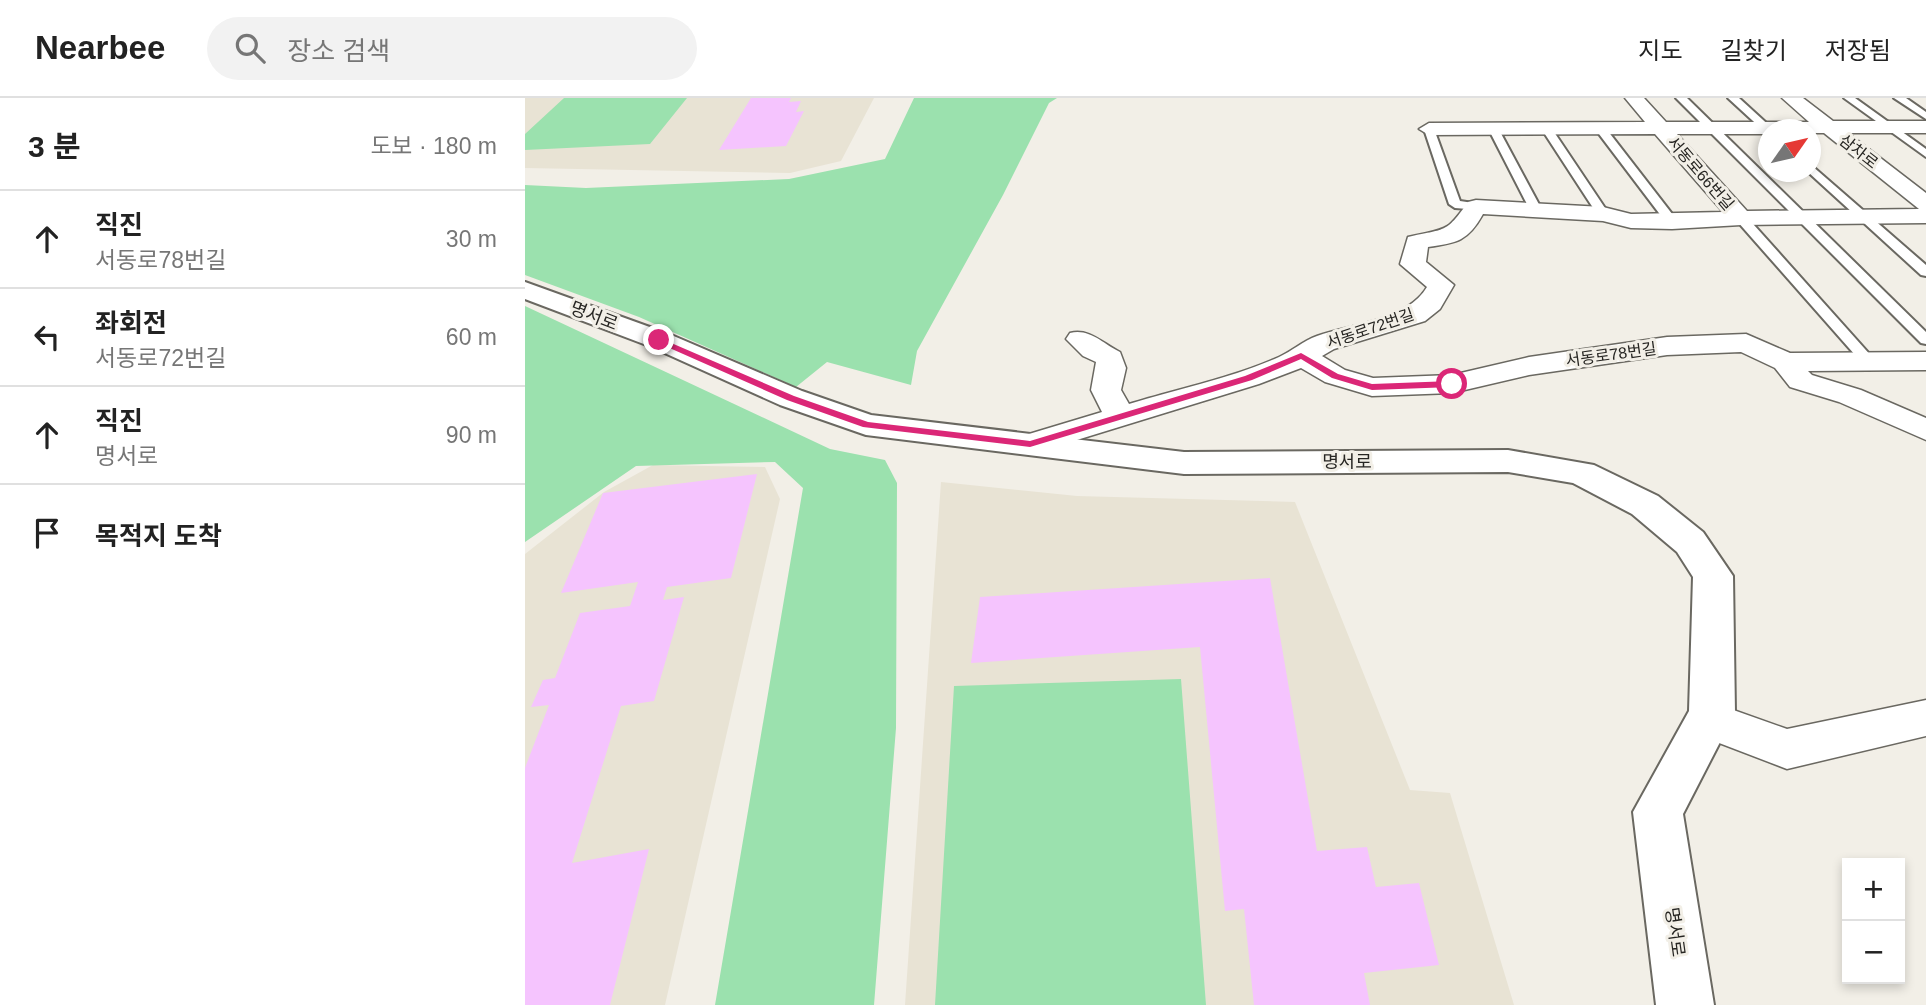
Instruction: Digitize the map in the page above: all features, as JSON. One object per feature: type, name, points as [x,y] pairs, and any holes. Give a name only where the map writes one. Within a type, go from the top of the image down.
[{"type":"street","points":[[1635,98],[1662,128]]},
{"type":"street","name":"삼차로","points":[[1791,98],[1926,204]]},
{"type":"street","name":"서동로66번길","points":[[1821,127],[1926,127]]},
{"type":"street","name":"서동로66번길","points":[[1662,128],[1741,218]]},
{"type":"street","name":"서동로66번길","points":[[1429,129],[1758,128]]},
{"type":"street","points":[[1476,206],[1603,214],[1631,221],[1672,222],[1741,218],[1926,216]]},
{"type":"street","name":"서동로72번길","points":[[1030,444],[1248,378],[1301,356],[1324,342],[1415,315],[1431,303],[1441,285],[1413,264],[1417,242],[1454,237],[1464,229],[1476,206]]},
{"type":"street","name":"명서로","points":[[525,290],[659,340],[791,398],[866,425],[1184,463],[1508,461],[1582,473],[1645,505],[1690,541],[1713,576],[1712,713],[1658,812],[1685,1005]]},
{"type":"street","points":[[1080,339],[1093,350],[1110,358],[1113,369],[1104,390],[1107,400],[1122,415]]},
{"type":"street","name":"서동로78번길","points":[[1301,356],[1335,376],[1372,387],[1452,384],[1529,366],[1667,346],[1746,343],[1785,362],[1926,361]]},
{"type":"street","points":[[1785,362],[1801,381],[1850,396],[1926,430]]},
{"type":"street","points":[[1708,720],[1787,749],[1926,718]]},
{"type":"lane","points":[[1681,98],[1926,340]]},
{"type":"lane","points":[[1733,98],[1758,120]]},
{"type":"lane","points":[[1849,98],[1926,154]]},
{"type":"lane","points":[[1899,98],[1926,116]]},
{"type":"lane","points":[[1493,128],[1536,209]]},
{"type":"lane","points":[[1546,128],[1603,214]]},
{"type":"lane","points":[[1600,128],[1672,222]]},
{"type":"lane","name":"서동로66번길","points":[[1429,129],[1455,204],[1476,206]]},
{"type":"lane","points":[[1821,177],[1926,272]]},
{"type":"lane","points":[[1741,218],[1868,361]]},
{"type":"shaded area","points":[[525,98],[874,98],[841,161],[790,173],[525,168]]},
{"type":"shaded area","points":[[653,465],[765,467],[780,499],[665,1005],[525,1005],[525,554],[604,492]]},
{"type":"shaded area","points":[[941,482],[1077,496],[1295,502],[1410,790],[1450,793],[1514,1005],[905,1005]]},
{"type":"green space","points":[[564,98],[687,98],[650,144],[525,150],[525,134]]},
{"type":"green space","points":[[914,98],[1057,98],[1049,103],[1003,195],[917,351],[911,385],[827,362],[796,387],[639,317],[525,275],[525,185],[586,188],[789,179],[885,159]]},
{"type":"green space","points":[[525,306],[830,449],[885,460],[897,483],[896,728],[874,1005],[715,1005],[803,488],[775,462],[636,466],[525,542]]},
{"type":"green space","points":[[1181,679],[1206,1005],[935,1005],[954,686]]},
{"type":"building","points":[[751,98],[791,98],[789,102],[801,101],[796,112],[804,111],[786,146],[719,150]]},
{"type":"building","points":[[757,474],[731,578],[667,587],[663,600],[684,597],[654,701],[621,706],[572,863],[649,849],[610,1005],[525,1005],[525,768],[549,705],[531,707],[543,680],[555,678],[580,613],[630,606],[638,582],[561,593],[603,493]]},
{"type":"building","points":[[1270,578],[1317,851],[1367,847],[1376,887],[1419,883],[1439,965],[1364,973],[1370,1005],[1254,1005],[1244,909],[1225,911],[1200,647],[971,663],[980,597]]},
{"type":"route","points":[[659,340],[791,398],[866,425],[1030,444],[1248,378],[1301,356],[1335,376],[1372,387],[1452,384]]}]
